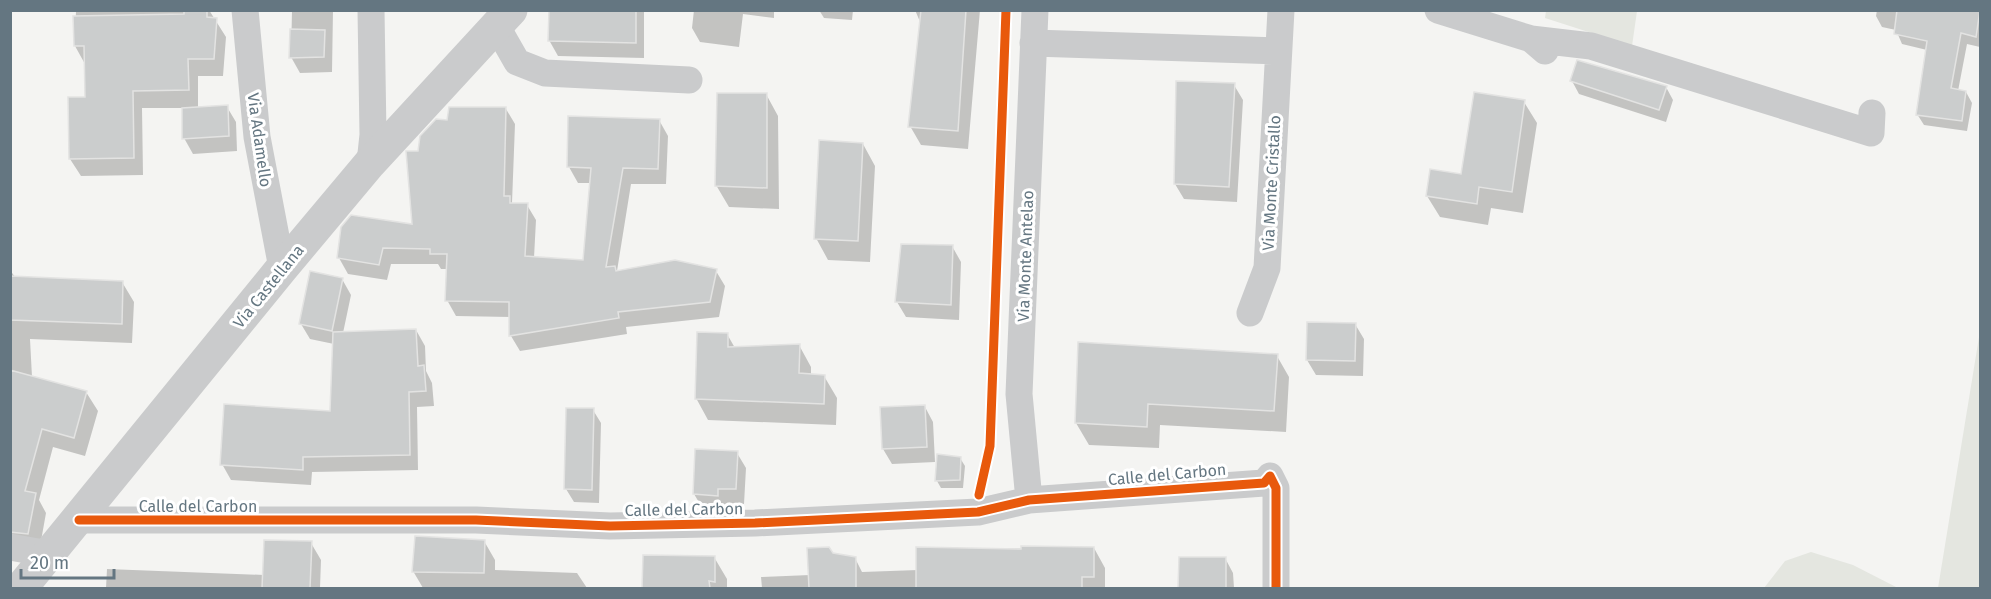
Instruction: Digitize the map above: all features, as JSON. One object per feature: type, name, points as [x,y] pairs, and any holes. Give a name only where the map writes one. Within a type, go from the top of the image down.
[{"type":"street","name":"Via Adamello","points":[[245,10],[257,137],[282,268]]},
{"type":"street","points":[[370,163],[373,135],[371,10]]},
{"type":"street","name":"Via Monte Antelao","points":[[1029,500],[1019,394],[1035,10]]},
{"type":"street","name":"Via Monte Cristallo","points":[[1250,313],[1267,268],[1281,10]]},
{"type":"street","points":[[1438,10],[1531,39],[1591,46],[1871,133],[1872,113]]},
{"type":"street","name":"Via Castellana","points":[[21,588],[370,163],[504,19],[518,62],[545,72],[689,80]]},
{"type":"street","points":[[1531,39],[1552,57]]},
{"type":"street","points":[[1033,43],[1278,51]]},
{"type":"street","name":"Calle del Carbon","points":[[78,520],[476,520],[610,525],[755,523],[978,512],[1029,500],[1264,483],[1270,476],[1276,488],[1276,588]]},
{"type":"street","points":[[10,547],[49,554]]},
{"type":"shaded area","points":[[1546,11],[1637,11],[1632,46],[1545,18]]},
{"type":"shaded area","points":[[1980,331],[1980,588],[1938,588]]},
{"type":"shaded area","points":[[1811,552],[1853,565],[1898,588],[1764,588],[1785,561]]},
{"type":"building","points":[[184,10],[207,10],[207,17],[217,18],[214,59],[188,59],[189,90],[133,91],[134,158],[69,159],[68,97],[85,97],[84,46],[74,46],[73,16],[184,14]]},
{"type":"building","points":[[549,10],[636,10],[636,43],[548,41]]},
{"type":"building","points":[[921,10],[966,10],[958,131],[908,127]]},
{"type":"building","points":[[1897,10],[1980,10],[1976,37],[1961,33],[1951,88],[1966,91],[1962,121],[1916,115],[1927,41],[1894,34]]},
{"type":"building","points":[[290,29],[325,30],[324,57],[289,58]]},
{"type":"building","points":[[1577,60],[1667,86],[1659,110],[1570,81]]},
{"type":"building","points":[[1176,81],[1235,83],[1229,187],[1174,184]]},
{"type":"building","points":[[1474,92],[1525,100],[1512,192],[1479,187],[1477,204],[1426,196],[1430,169],[1461,174]]},
{"type":"building","points":[[717,93],[767,93],[767,188],[715,186]]},
{"type":"building","points":[[228,105],[229,136],[182,139],[182,108]]},
{"type":"building","points":[[449,107],[506,107],[504,196],[510,196],[510,203],[528,203],[525,256],[583,260],[591,168],[567,167],[568,116],[660,119],[658,169],[623,168],[606,267],[615,266],[616,271],[675,260],[717,269],[710,302],[618,312],[619,318],[509,336],[509,302],[445,301],[447,254],[430,254],[430,249],[383,248],[379,265],[337,258],[341,227],[351,215],[412,224],[406,151],[418,151],[420,136],[436,119],[447,120]]},
{"type":"building","points":[[819,140],[863,143],[858,241],[814,239]]},
{"type":"building","points":[[901,244],[953,245],[951,305],[895,302]]},
{"type":"building","points":[[310,271],[343,278],[332,331],[299,324]]},
{"type":"building","points":[[10,276],[123,281],[122,324],[10,320]]},
{"type":"building","points":[[1307,322],[1356,323],[1355,361],[1306,360]]},
{"type":"building","points":[[416,329],[418,366],[424,365],[426,391],[409,392],[410,455],[303,457],[303,470],[220,465],[224,404],[330,411],[333,332]]},
{"type":"building","points":[[697,332],[728,333],[728,347],[800,344],[799,373],[825,375],[824,404],[695,399]]},
{"type":"building","points":[[1078,342],[1278,354],[1274,411],[1148,404],[1147,427],[1075,423]]},
{"type":"building","points":[[10,370],[87,391],[74,438],[42,429],[25,491],[36,493],[28,534],[10,532]]},
{"type":"building","points":[[925,405],[927,447],[882,449],[880,407]]},
{"type":"building","points":[[566,408],[594,408],[592,490],[564,489]]},
{"type":"building","points":[[695,449],[738,451],[736,489],[718,489],[718,496],[693,494]]},
{"type":"building","points":[[937,454],[961,457],[960,480],[935,481]]},
{"type":"building","points":[[415,536],[485,540],[484,573],[412,572]]},
{"type":"building","points":[[264,540],[312,541],[310,588],[262,588]]},
{"type":"building","points":[[1021,546],[1094,547],[1094,577],[1082,577],[1082,588],[916,588],[916,547],[1021,549]]},
{"type":"building","points":[[829,547],[833,553],[856,557],[856,588],[809,588],[807,548]]},
{"type":"building","points":[[643,555],[715,556],[715,582],[709,581],[710,588],[642,588]]},
{"type":"building","points":[[1179,557],[1226,557],[1226,588],[1178,588]]},
{"type":"cycle path","points":[[979,495],[990,446],[1006,10]]},
{"type":"cycle path","points":[[79,520],[476,520],[610,526],[755,523],[978,512],[1029,500],[1264,483],[1270,476],[1276,488],[1276,588]]}]
